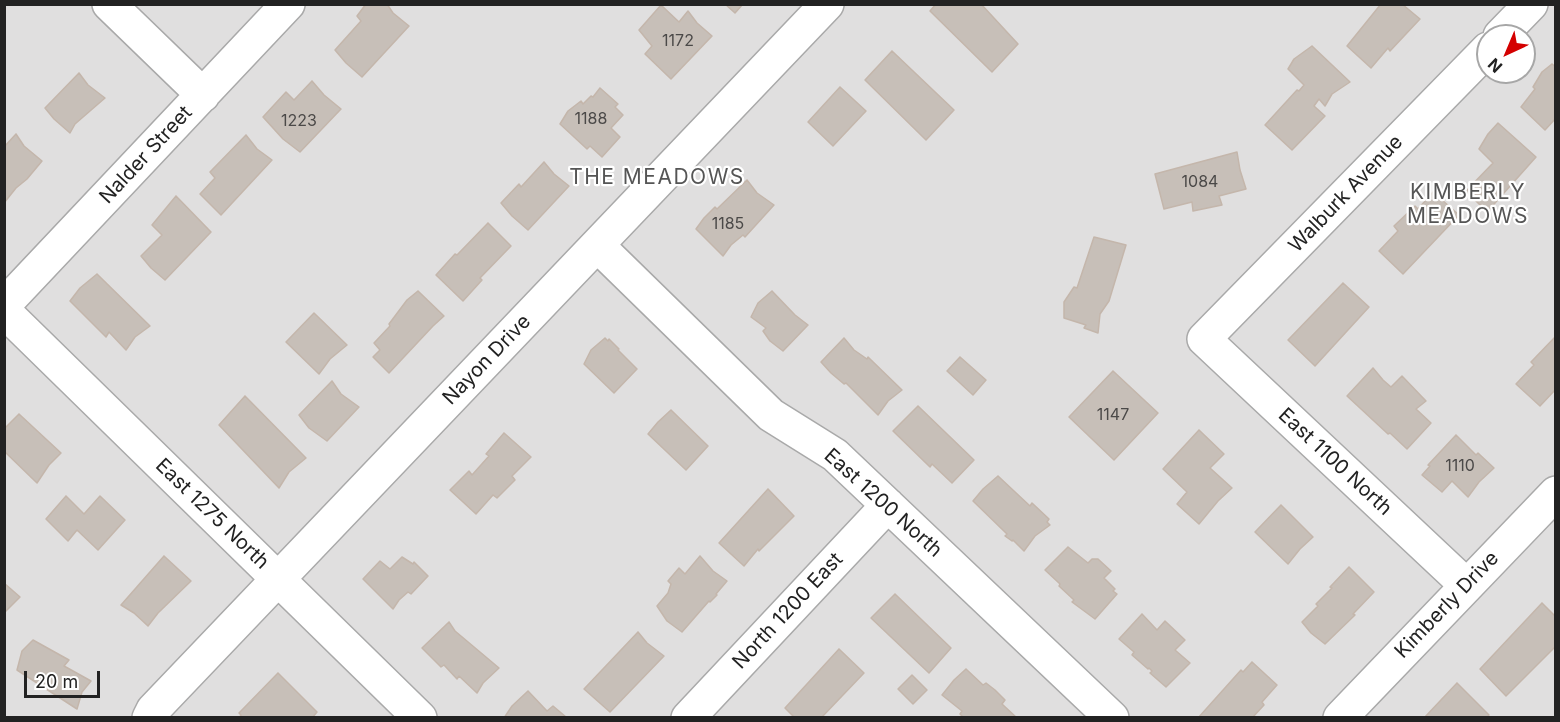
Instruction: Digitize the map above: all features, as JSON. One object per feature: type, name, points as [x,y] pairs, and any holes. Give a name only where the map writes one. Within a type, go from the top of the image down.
[{"type":"street","points":[[109,4],[202,95]]},
{"type":"street","name":"Nalder Street","points":[[4,305],[288,4]]},
{"type":"street","name":"Nayon Drive","points":[[149,717],[153,710],[827,4]]},
{"type":"street","points":[[1512,24],[1531,4]]},
{"type":"street","name":"Walburk Avenue","points":[[1204,339],[1476,61]]},
{"type":"street","name":"East 1200 North","points":[[597,245],[771,415],[835,455],[1112,717]]},
{"type":"street","name":"East 1275 North","points":[[4,311],[420,717]]},
{"type":"street","name":"East 1100 North","points":[[1204,339],[1466,585]]},
{"type":"street","name":"Kimberly Drive","points":[[1340,717],[1556,493]]},
{"type":"street","name":"North 1200 East","points":[[688,717],[888,505]]},
{"type":"shaded area","points":[[5,5],[1555,5],[1555,717],[5,717]]},
{"type":"building","points":[[366,4],[387,4],[393,13],[409,26],[362,77],[335,50],[361,21],[357,16]]},
{"type":"building","points":[[725,4],[743,4],[735,13]]},
{"type":"building","points":[[936,4],[981,4],[1018,44],[992,72],[930,11]]},
{"type":"building","points":[[1381,4],[1402,4],[1420,19],[1390,51],[1388,48],[1371,68],[1347,46]]},
{"type":"building","points":[[661,5],[679,22],[688,11],[697,23],[712,36],[671,79],[645,54],[652,46],[639,30]]},
{"type":"building","points":[[1312,46],[1350,82],[1332,94],[1325,106],[1319,99],[1314,106],[1325,116],[1292,150],[1265,125],[1304,85],[1288,69],[1294,59]]},
{"type":"building","points":[[892,51],[954,110],[926,140],[865,80]]},
{"type":"building","points":[[1552,64],[1556,67],[1556,118],[1545,130],[1521,107],[1535,89],[1533,87],[1542,72]]},
{"type":"building","points":[[79,73],[88,85],[105,98],[75,124],[70,133],[45,108]]},
{"type":"building","points":[[312,81],[341,109],[300,152],[283,139],[263,117],[286,92],[294,100]]},
{"type":"building","points":[[840,87],[866,111],[833,146],[808,122]]},
{"type":"building","points":[[600,88],[618,104],[615,107],[623,115],[611,128],[620,137],[602,157],[590,146],[587,149],[560,124],[568,111],[581,101],[583,104],[591,96],[593,97]]},
{"type":"building","points":[[1498,123],[1536,157],[1487,212],[1466,191],[1493,163],[1479,149]]},
{"type":"building","points":[[16,134],[24,146],[42,161],[4,203],[4,147]]},
{"type":"building","points":[[246,135],[257,149],[272,160],[221,215],[200,194],[215,178],[210,172]]},
{"type":"building","points":[[1237,152],[1246,189],[1219,196],[1222,205],[1193,211],[1192,202],[1164,209],[1155,174]]},
{"type":"building","points":[[544,162],[569,186],[528,230],[501,203],[519,184],[521,187]]},
{"type":"building","points":[[747,180],[757,193],[774,205],[745,237],[743,235],[731,245],[723,256],[696,229],[715,207],[717,209]]},
{"type":"building","points":[[1433,192],[1459,215],[1403,274],[1379,251],[1398,231],[1394,226],[1415,206],[1418,209]]},
{"type":"building","points":[[176,196],[211,232],[165,280],[141,256],[162,235],[152,225]]},
{"type":"building","points":[[488,223],[511,246],[480,278],[482,280],[463,301],[436,275]]},
{"type":"building","points":[[1094,237],[1126,245],[1109,301],[1100,314],[1098,333],[1084,328],[1086,325],[1064,318],[1064,302],[1074,287],[1077,288]]},
{"type":"building","points":[[97,274],[150,326],[135,337],[126,350],[109,332],[106,337],[70,301],[80,288]]},
{"type":"building","points":[[1343,283],[1369,307],[1315,366],[1288,340]]},
{"type":"building","points":[[418,291],[444,316],[389,373],[373,357],[380,350],[374,343],[390,326],[389,324],[407,300]]},
{"type":"building","points":[[772,291],[808,325],[783,351],[770,341],[763,331],[766,328],[751,317],[758,303]]},
{"type":"building","points":[[314,313],[347,345],[330,359],[319,374],[286,342]]},
{"type":"building","points":[[1556,336],[1556,389],[1540,406],[1516,384],[1534,365],[1531,362]]},
{"type":"building","points":[[605,338],[608,341],[609,339],[637,369],[614,393],[584,364],[591,350]]},
{"type":"building","points":[[844,338],[854,350],[867,359],[868,357],[902,390],[888,401],[878,415],[821,362]]},
{"type":"building","points":[[960,357],[986,380],[973,395],[947,371]]},
{"type":"building","points":[[1373,368],[1391,387],[1402,376],[1426,401],[1416,409],[1431,423],[1407,449],[1347,396]]},
{"type":"building","points":[[1113,371],[1158,413],[1114,460],[1069,417]]},
{"type":"building","points":[[332,381],[341,394],[359,407],[327,441],[309,428],[299,415]]},
{"type":"building","points":[[245,396],[306,458],[289,472],[279,488],[219,425]]},
{"type":"building","points":[[918,406],[974,460],[952,483],[932,464],[930,467],[893,431]]},
{"type":"building","points":[[671,410],[708,446],[686,470],[648,434]]},
{"type":"building","points":[[19,414],[61,453],[49,465],[37,483],[4,451],[4,429]]},
{"type":"building","points":[[1199,430],[1224,454],[1210,468],[1232,488],[1199,524],[1177,504],[1187,492],[1163,469]]},
{"type":"building","points":[[504,433],[531,457],[512,476],[515,480],[497,498],[493,495],[476,514],[450,490],[469,471],[472,475],[489,456],[486,454]]},
{"type":"building","points":[[1456,435],[1476,455],[1478,453],[1494,468],[1479,482],[1468,497],[1452,481],[1442,492],[1422,475],[1430,466],[1428,465]]},
{"type":"building","points":[[998,476],[1030,506],[1032,503],[1049,519],[1047,522],[1050,525],[1035,536],[1024,551],[1013,540],[1005,536],[1007,534],[973,501]]},
{"type":"building","points":[[768,489],[794,516],[759,551],[758,549],[744,566],[719,543]]},
{"type":"building","points":[[66,496],[84,514],[100,496],[125,520],[98,550],[77,530],[68,541],[46,519]]},
{"type":"building","points":[[1281,505],[1313,537],[1288,564],[1255,532]]},
{"type":"building","points":[[1068,547],[1088,563],[1092,559],[1098,559],[1111,571],[1104,578],[1117,594],[1095,619],[1072,602],[1074,600],[1045,570]]},
{"type":"building","points":[[164,556],[191,581],[148,626],[121,605]]},
{"type":"building","points":[[700,556],[713,571],[727,581],[682,632],[667,621],[657,606],[668,593],[671,584],[668,581],[679,568],[685,574]]},
{"type":"building","points":[[402,557],[413,564],[414,562],[428,576],[411,594],[408,592],[399,600],[393,609],[363,579],[380,561],[390,569]]},
{"type":"building","points":[[1349,567],[1374,592],[1353,614],[1355,615],[1325,644],[1302,622]]},
{"type":"building","points":[[4,583],[20,597],[4,613]]},
{"type":"building","points":[[895,594],[951,648],[929,673],[871,618]]},
{"type":"building","points":[[1542,603],[1556,617],[1556,646],[1506,696],[1480,669]]},
{"type":"building","points":[[1142,614],[1157,630],[1165,621],[1185,640],[1175,650],[1190,663],[1166,687],[1150,673],[1152,671],[1149,668],[1132,655],[1134,652],[1119,639]]},
{"type":"building","points":[[449,622],[455,631],[499,668],[483,683],[477,693],[459,676],[457,679],[444,665],[441,667],[422,648]]},
{"type":"building","points":[[638,632],[647,643],[664,656],[610,712],[584,689]]},
{"type":"building","points":[[33,640],[69,660],[64,666],[91,681],[82,692],[77,709],[17,670],[22,651]]},
{"type":"building","points":[[839,649],[864,673],[821,718],[795,718],[785,708]]},
{"type":"building","points":[[1252,662],[1277,685],[1252,718],[1198,718],[1241,670],[1243,672]]},
{"type":"building","points":[[966,669],[983,685],[986,683],[995,690],[1005,700],[1002,704],[1017,718],[964,718],[960,714],[962,711],[942,695]]},
{"type":"building","points":[[278,673],[317,712],[312,718],[239,718],[241,715],[239,713]]},
{"type":"building","points":[[912,675],[927,690],[913,704],[898,689]]},
{"type":"building","points":[[1457,683],[1489,715],[1486,718],[1424,718]]},
{"type":"building","points":[[528,691],[547,711],[553,706],[566,717],[504,718],[512,706]]},
{"type":"district","name":"THE MEADOWS","points":[[657,178]]},
{"type":"district","name":"KIMBERLY MEADOWS","points":[[1468,205]]}]
